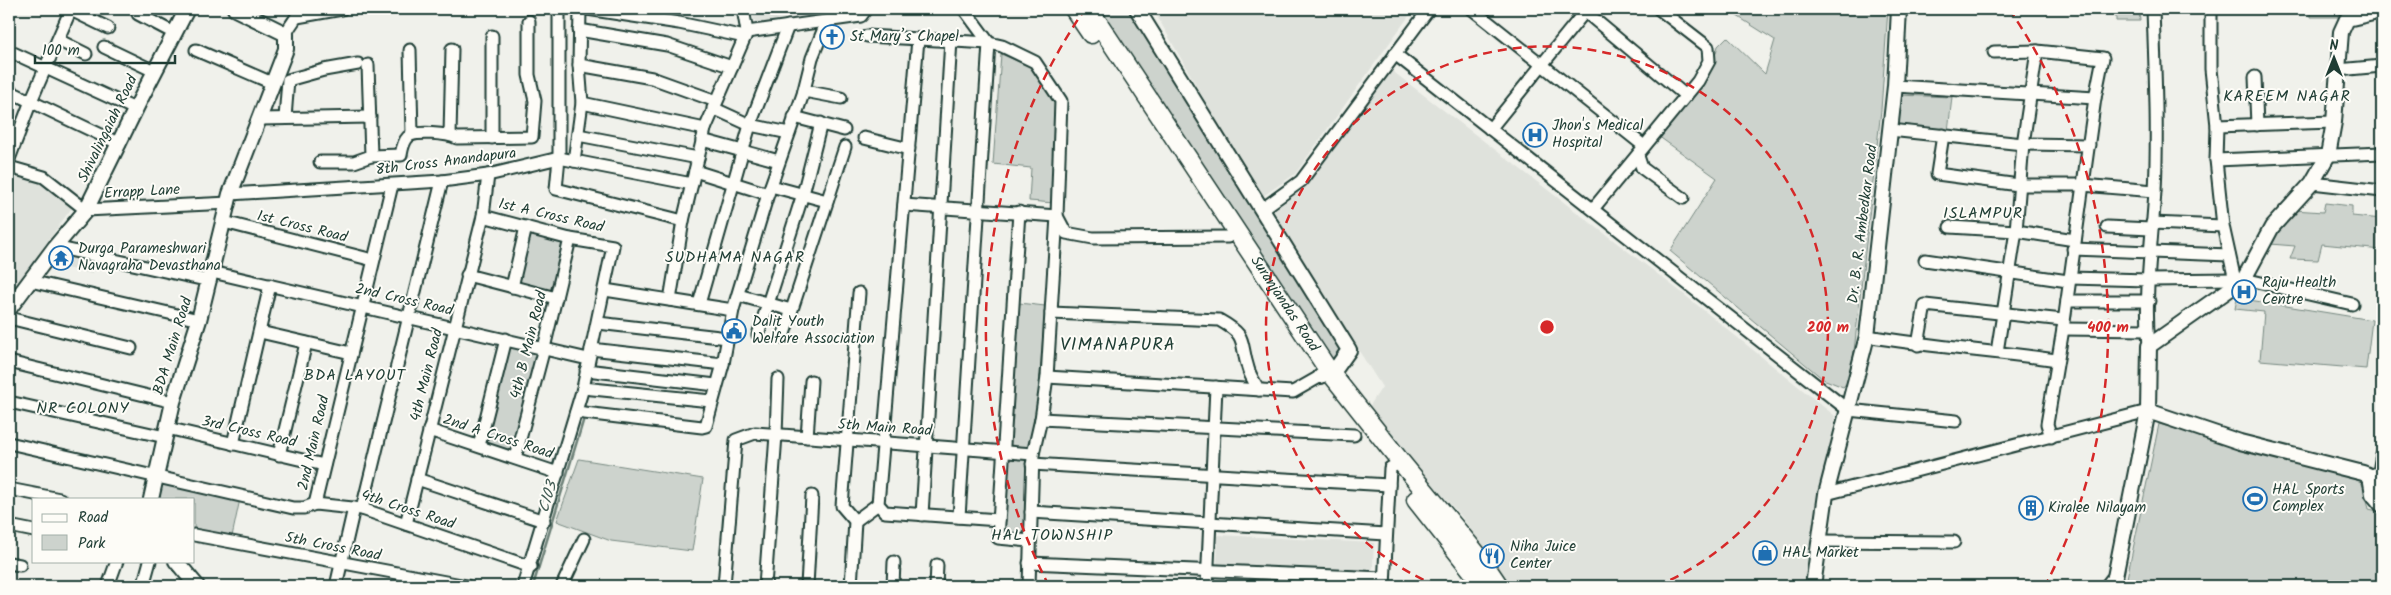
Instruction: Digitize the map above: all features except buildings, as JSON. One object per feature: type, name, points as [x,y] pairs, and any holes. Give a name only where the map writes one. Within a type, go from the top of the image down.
[{"type":"main road","name":"Suranjandas Road","points":[[1074,9],[1228,237],[1393,472],[1484,586]]},
{"type":"main road","name":"Suranjandas Road","points":[[1089,9],[1325,373]]},
{"type":"main road","name":"Suranjandas Road","points":[[1393,472],[1480,558],[1499,586]]},
{"type":"street","points":[[9,159],[70,9],[108,28]]},
{"type":"street","name":"Shivalingaiah Road","points":[[9,309],[55,246],[86,210],[120,144],[154,71],[187,9]]},
{"type":"street","points":[[235,9],[286,34],[290,24],[299,13],[342,9]]},
{"type":"street","points":[[559,9],[559,158],[556,189],[683,221]]},
{"type":"street","points":[[574,161],[582,103],[579,65],[580,9]]},
{"type":"street","points":[[587,9],[746,34],[861,16],[866,9]]},
{"type":"street","points":[[670,300],[683,221],[704,134],[714,104],[746,34],[743,9]]},
{"type":"street","points":[[959,517],[989,43],[964,9]]},
{"type":"street","points":[[1047,377],[1293,392],[1337,367],[1349,350],[1137,9]]},
{"type":"street","points":[[1261,210],[1301,182],[1429,9]]},
{"type":"street","points":[[1472,9],[1644,146]]},
{"type":"street","points":[[1593,209],[1686,96],[1709,61],[1708,47],[1659,9]]},
{"type":"street","name":"Dr. B. R. Ambedkar Road","points":[[1813,586],[1826,494],[1867,336],[1896,86],[1899,9]]},
{"type":"street","points":[[2108,586],[2115,577],[2148,411],[2149,252],[2155,191],[2156,80],[2153,9]]},
{"type":"street","points":[[2211,9],[2211,69],[2217,126],[2216,160],[2223,226],[2229,255],[2238,281]]},
{"type":"street","points":[[1490,129],[1585,10],[1686,96]]},
{"type":"street","points":[[2149,346],[2238,281],[2272,227],[2312,182],[2328,155],[2334,122],[2341,32],[2347,19],[2382,11]]},
{"type":"street","points":[[138,14],[174,33]]},
{"type":"street","points":[[320,162],[354,162],[371,156],[401,155],[406,138],[412,134],[450,134],[458,138],[532,137],[535,101],[530,75],[529,21]]},
{"type":"street","points":[[576,412],[706,426],[723,364],[733,310],[779,161],[804,91],[812,58],[827,21]]},
{"type":"street","points":[[699,304],[750,125],[788,26]]},
{"type":"street","points":[[579,30],[667,45],[732,67]]},
{"type":"street","name":"BDA Main Road","points":[[151,498],[173,402],[200,320],[230,198],[286,50],[286,34]]},
{"type":"street","points":[[492,36],[492,138]]},
{"type":"street","points":[[867,36],[950,40],[1002,46],[1035,62],[1061,101],[1058,216],[1047,377],[1041,419],[1032,459],[1029,586]]},
{"type":"street","points":[[918,39],[878,504],[885,512],[999,520]]},
{"type":"street","points":[[58,40],[86,54]]},
{"type":"street","points":[[922,515],[950,40]]},
{"type":"street","points":[[104,47],[154,71]]},
{"type":"street","points":[[450,134],[452,49]]},
{"type":"street","points":[[196,50],[272,83]]},
{"type":"street","points":[[410,50],[412,134]]},
{"type":"street","points":[[9,51],[135,109]]},
{"type":"street","points":[[1997,352],[2016,231],[2023,144],[2037,51]]},
{"type":"street","points":[[1994,52],[2037,51],[2103,58],[2095,98],[2068,279],[2067,301],[2047,424],[2051,437]]},
{"type":"street","points":[[1395,54],[1848,410],[1956,421]]},
{"type":"street","points":[[285,118],[288,80],[324,70],[363,65],[370,117],[371,156]]},
{"type":"street","points":[[579,65],[652,78],[714,104],[750,125],[788,134]]},
{"type":"street","points":[[2338,70],[2382,66]]},
{"type":"street","points":[[2255,77],[2256,125]]},
{"type":"street","points":[[1896,86],[2031,96],[2095,98]]},
{"type":"street","points":[[9,91],[120,144]]},
{"type":"street","points":[[804,91],[841,98]]},
{"type":"street","points":[[582,103],[704,134],[742,151],[779,161]]},
{"type":"street","points":[[260,119],[370,117]]},
{"type":"street","points":[[794,118],[844,130]]},
{"type":"street","points":[[2217,126],[2334,122]]},
{"type":"street","points":[[758,335],[803,194],[821,123]]},
{"type":"street","points":[[9,125],[20,130]]},
{"type":"street","points":[[1890,130],[2023,144],[2088,145]]},
{"type":"street","points":[[578,135],[698,158]]},
{"type":"street","points":[[1943,135],[1937,174],[2019,185],[2082,185],[2155,191]]},
{"type":"street","points":[[864,138],[908,149]]},
{"type":"street","points":[[783,337],[845,146]]},
{"type":"street","points":[[2216,160],[2382,153]]},
{"type":"street","points":[[1638,156],[1642,168],[1683,198]]},
{"type":"street","name":"8th Cross Anandapura","points":[[230,198],[442,181],[488,175],[559,158],[692,184]]},
{"type":"street","name":"Errapp Lane","points":[[9,167],[44,177],[86,210],[230,198]]},
{"type":"street","points":[[695,171],[734,185],[803,194],[827,201]]},
{"type":"street","name":"4th Main Road","points":[[406,524],[483,216],[488,175]]},
{"type":"street","points":[[336,586],[411,317],[442,181]]},
{"type":"street","points":[[2312,182],[2382,191]]},
{"type":"street","name":"2nd Main Road","points":[[315,504],[392,185]]},
{"type":"street","points":[[904,205],[1058,216]]},
{"type":"street","points":[[1019,212],[998,538],[1030,541]]},
{"type":"street","name":"1st A Cross Road","points":[[483,216],[570,239],[613,246],[605,290]]},
{"type":"street","points":[[1058,216],[1066,233],[1076,236],[1130,239],[1228,237]]},
{"type":"street","name":"1st Cross Road","points":[[224,222],[373,260]]},
{"type":"street","points":[[2107,227],[2223,226]]},
{"type":"street","points":[[512,287],[526,227]]},
{"type":"street","points":[[1950,227],[2016,231],[2074,244],[2149,252],[2229,255]]},
{"type":"street","name":"4th B Main Road","points":[[515,458],[570,239]]},
{"type":"street","name":"2nd Cross Road","points":[[55,246],[211,276],[270,285],[455,326],[589,359]]},
{"type":"street","points":[[1925,260],[2068,279],[2238,281],[2352,304]]},
{"type":"street","points":[[467,275],[556,298]]},
{"type":"street","points":[[30,282],[200,320]]},
{"type":"street","points":[[233,444],[270,285]]},
{"type":"street","points":[[524,586],[583,388],[605,290],[733,310]]},
{"type":"street","points":[[851,586],[855,521],[842,506],[859,293]]},
{"type":"street","points":[[738,295],[791,310]]},
{"type":"street","points":[[2067,301],[2148,302]]},
{"type":"street","points":[[1918,345],[1925,305],[2004,313],[2063,324],[2148,330]]},
{"type":"street","points":[[1051,312],[1219,320],[1238,332],[1245,346],[1248,370],[1259,390]]},
{"type":"street","points":[[9,318],[131,348]]},
{"type":"street","points":[[598,323],[728,338]]},
{"type":"street","points":[[260,332],[350,353]]},
{"type":"street","points":[[1867,336],[1918,345],[1997,352],[2057,360]]},
{"type":"street","points":[[479,446],[506,339]]},
{"type":"street","points":[[279,455],[306,343]]},
{"type":"street","points":[[589,359],[723,364]]},
{"type":"street","points":[[589,359],[716,384]]},
{"type":"street","points":[[9,362],[173,402]]},
{"type":"street","points":[[764,586],[776,435],[778,379]]},
{"type":"street","points":[[807,437],[811,382]]},
{"type":"street","points":[[583,388],[712,401]]},
{"type":"street","points":[[1207,586],[1216,388]]},
{"type":"street","name":"3rd Cross Road","points":[[9,402],[166,433],[233,444],[324,465]]},
{"type":"street","points":[[1826,494],[2148,411],[2240,442],[2370,476],[2379,472],[2382,454]]},
{"type":"street","points":[[1041,419],[1354,435]]},
{"type":"street","name":"2nd A Cross Road","points":[[429,430],[558,473]]},
{"type":"street","name":"5th Main Road","points":[[724,586],[736,440],[755,433],[1003,452],[1032,459],[1212,474],[1393,472]]},
{"type":"street","name":"4th Cross Road","points":[[9,444],[293,508],[304,508],[315,504],[358,509],[530,566]]},
{"type":"street","points":[[1029,563],[1208,571],[1384,582],[1386,534],[1393,472]]},
{"type":"street","points":[[2370,476],[2373,494],[2382,505]]},
{"type":"street","points":[[417,479],[544,521]]},
{"type":"street","points":[[9,489],[55,498]]},
{"type":"street","points":[[807,586],[812,496]]},
{"type":"street","points":[[855,521],[878,504]]},
{"type":"street","points":[[1031,512],[1386,534]]},
{"type":"street","points":[[9,526],[32,531]]},
{"type":"street","name":"5th Cross Road","points":[[195,535],[341,564],[468,586]]},
{"type":"street","points":[[562,586],[584,539]]},
{"type":"street","points":[[1819,541],[1954,542]]},
{"type":"street","points":[[110,583],[116,562]]},
{"type":"street","points":[[143,586],[150,562]]},
{"type":"street","points":[[177,562],[196,586]]},
{"type":"street","points":[[892,586],[894,562]]},
{"type":"street","points":[[936,586],[937,565]]},
{"type":"shaded area","points":[[748,9],[799,9],[759,28]]},
{"type":"shaded area","points":[[1153,9],[1414,9],[1295,174],[1260,198]]},
{"type":"shaded area","points":[[1391,70],[1681,292],[1835,416],[1815,526],[1808,586],[1512,586],[1461,516],[1391,438],[1369,407],[1382,387],[1271,213],[1306,187]]},
{"type":"shaded area","points":[[9,173],[42,183],[73,206],[9,295]]},
{"type":"shaded area","points":[[72,252],[95,257],[92,274],[66,268]]},
{"type":"shaded area","points":[[1218,535],[1374,543],[1372,586],[1216,586]]},
{"type":"green space","points":[[1099,9],[1129,9],[1342,349],[1339,359],[1327,357]]},
{"type":"green space","points":[[1726,9],[1888,9],[1881,110],[1851,378],[1843,387],[1823,379],[1670,251],[1717,178],[1658,136],[1709,75],[1718,46],[1727,37],[1765,74],[1775,40]]},
{"type":"green space","points":[[2116,9],[2139,9],[2140,21],[2116,21]]},
{"type":"green space","points":[[2310,9],[2337,9],[2338,17],[2310,17]]},
{"type":"green space","points":[[1001,54],[1031,67],[1057,102],[1054,203],[1029,201],[1031,168],[993,164]]},
{"type":"green space","points":[[1897,95],[1952,97],[1948,132],[1893,125]]},
{"type":"green space","points":[[2325,203],[2352,206],[2352,216],[2382,219],[2382,250],[2322,244],[2318,260],[2290,259],[2295,246],[2270,244],[2294,210],[2323,212]]},
{"type":"green space","points":[[528,234],[563,243],[550,295],[515,286]]},
{"type":"green space","points":[[2237,298],[2372,320],[2366,369],[2260,360],[2264,312],[2235,309]]},
{"type":"green space","points":[[1019,303],[1045,306],[1037,416],[1028,448],[1007,447]]},
{"type":"green space","points":[[510,344],[539,352],[512,451],[483,443]]},
{"type":"green space","name":"HAL Sports Complex","points":[[2159,424],[2262,454],[2359,478],[2365,490],[2369,509],[2382,512],[2382,586],[2121,586],[2127,578]]},
{"type":"green space","points":[[1006,457],[1028,458],[1026,538],[1006,535],[1000,522]]},
{"type":"green space","points":[[579,459],[703,479],[692,551],[611,541],[557,521]]},
{"type":"green space","points":[[160,482],[240,499],[231,541],[195,533],[195,498],[156,498]]},
{"type":"waterway","name":"C103","points":[[533,586],[585,415]]},
{"type":"place","name":"St Mary’s Chapel","points":[[832,37]]},
{"type":"place","name":"Jhon's Medical Hospital","points":[[1535,135]]},
{"type":"place","name":"Durga Parameshwari Navagraha Devasthana","points":[[61,258]]},
{"type":"place","name":"Raju Health Centre","points":[[2244,292]]},
{"type":"place","name":"Dalit Youth Welfare Association","points":[[734,331]]},
{"type":"place","name":"HAL Sports Complex","points":[[2255,499]]},
{"type":"place","name":"Kiralee Nilayam","points":[[2031,508]]},
{"type":"place","name":"HAL Market","points":[[1765,553]]},
{"type":"place","name":"Niha Juice Center","points":[[1492,556]]},
{"type":"district","name":"KAREEM NAGAR","points":[[2287,96]]},
{"type":"district","name":"ISLAMPUR","points":[[1983,213]]},
{"type":"district","name":"SUDHAMA NAGAR","points":[[735,257]]},
{"type":"district","name":"VIMANAPURA","points":[[1118,345]]},
{"type":"district","name":"BDA LAYOUT","points":[[355,375]]},
{"type":"district","name":"NR COLONY","points":[[83,408]]},
{"type":"district","name":"HAL TOWNSHIP","points":[[1052,535]]}]
